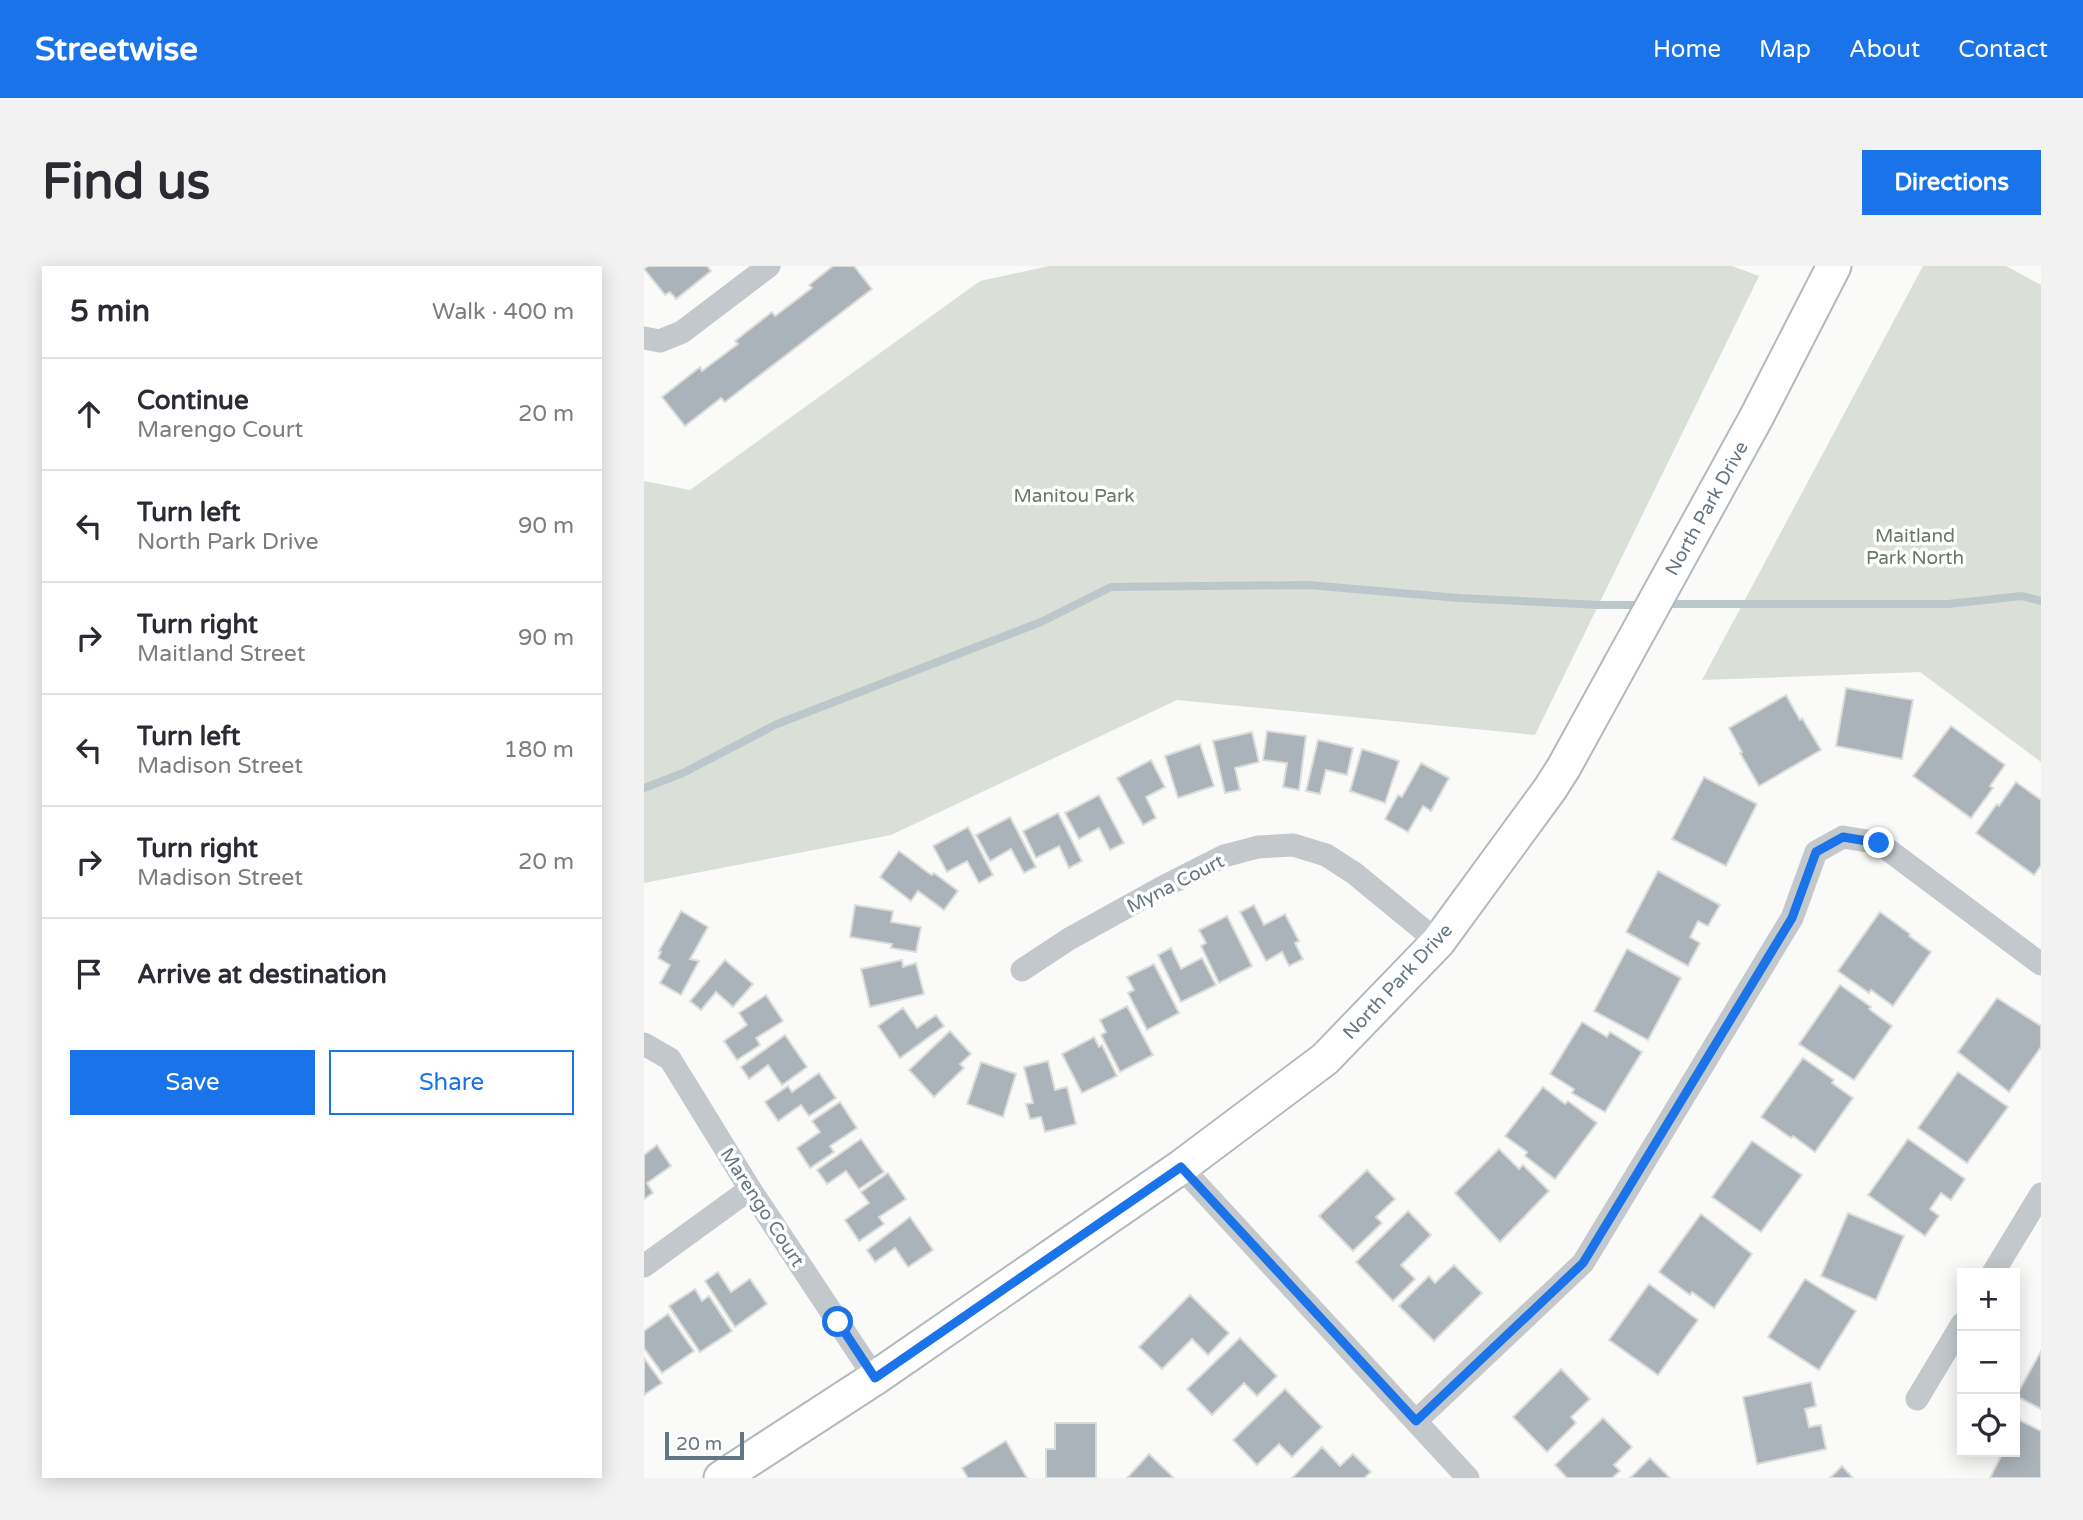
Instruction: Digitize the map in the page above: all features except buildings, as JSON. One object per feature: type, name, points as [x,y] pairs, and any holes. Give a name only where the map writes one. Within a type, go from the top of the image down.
[{"type":"main road","name":"North Park Drive","points":[[721,1478],[875,1378],[1181,1167],[1325,1059],[1437,942],[1550,789],[1756,418],[1835,266]]},
{"type":"street","points":[[644,338],[660,341],[682,332],[769,266]]},
{"type":"street","points":[[1416,1421],[1583,1263],[1792,918],[1816,852],[1843,837],[1879,843],[2041,964]]},
{"type":"street","name":"Myna Court","points":[[1022,970],[1069,939],[1161,888],[1224,856],[1258,847],[1293,845],[1326,855],[1354,873],[1437,942]]},
{"type":"street","name":"Marengo Court","points":[[644,1044],[670,1059],[750,1189],[875,1378]]},
{"type":"street","points":[[1181,1167],[1468,1478]]},
{"type":"street","points":[[644,1266],[750,1189]]},
{"type":"street","points":[[1996,1268],[2041,1194]]},
{"type":"street","points":[[1917,1399],[1958,1331]]},
{"type":"green space","name":"Manitou Park","points":[[1049,266],[1732,266],[1759,276],[1535,735],[1177,700],[891,835],[644,883],[644,481],[690,490],[980,281]]},
{"type":"green space","name":"Maitland Park North","points":[[1923,266],[2006,266],[2041,285],[2041,762],[1920,672],[1702,680]]},
{"type":"waterway","points":[[644,788],[683,773],[777,724],[1041,622],[1111,587],[1308,585],[1459,598],[1645,605]]},
{"type":"waterway","points":[[1665,604],[1948,604],[2022,596],[2041,601]]},
{"type":"route","points":[[838,1322],[875,1378],[1181,1167],[1416,1421],[1583,1263],[1792,918],[1816,852],[1843,837],[1879,843]]}]
